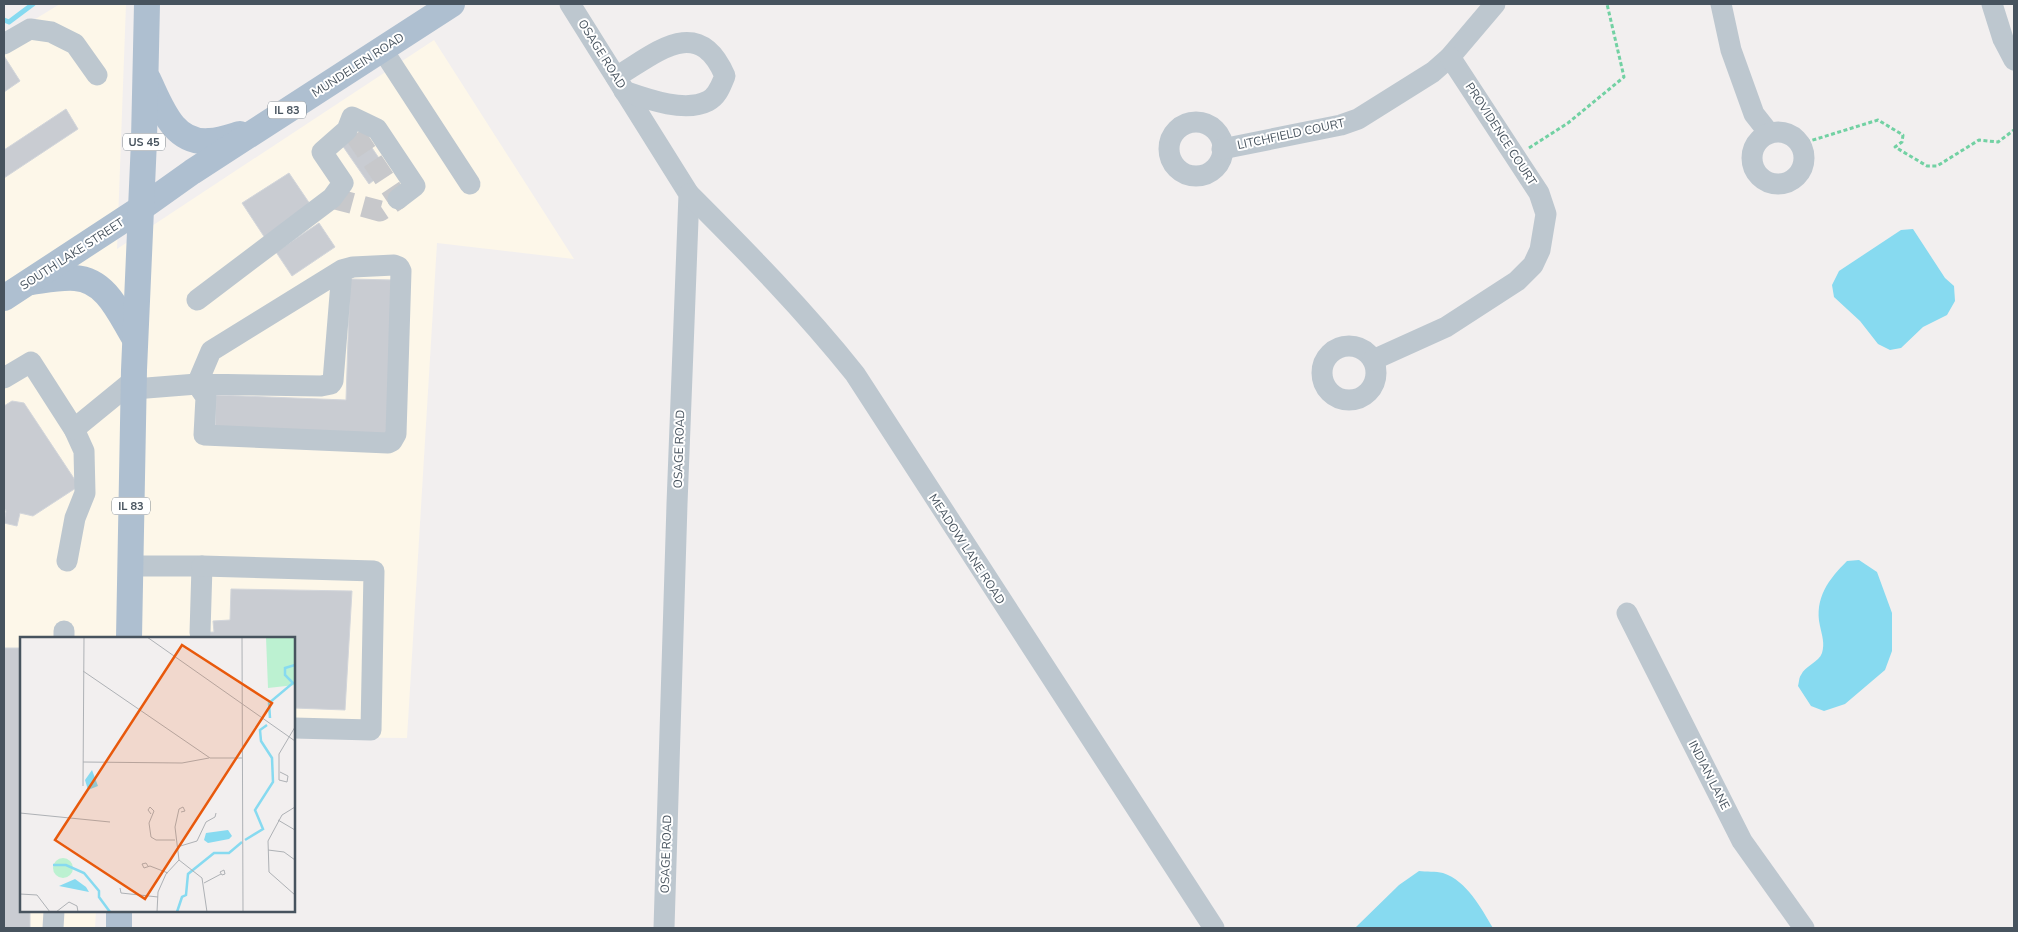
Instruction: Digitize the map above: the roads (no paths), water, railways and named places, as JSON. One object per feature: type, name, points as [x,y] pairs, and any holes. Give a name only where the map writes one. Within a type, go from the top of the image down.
[{"type":"main road","name":"US 45","points":[[140,209],[147,4]]},
{"type":"main road","name":"MUNDELEIN ROAD","points":[[140,209],[192,172],[452,4]]},
{"type":"main road","points":[[145,74],[173,128],[189,139],[209,142],[256,131]]},
{"type":"main road","name":"SOUTH LAKE STREET","points":[[4,298],[140,209]]},
{"type":"main road","name":"IL 83","points":[[129,637],[134,384],[140,209]]},
{"type":"main road","points":[[29,282],[77,278],[94,283],[106,293],[136,340]]},
{"type":"main road","points":[[118,928],[119,912]]},
{"type":"street","name":"OSAGE ROAD","points":[[570,4],[689,194],[664,928]]},
{"type":"street","points":[[1721,4],[1731,50],[1754,114],[1769,133]]},
{"type":"street","points":[[1992,4],[2003,39],[2014,60]]},
{"type":"street","name":"LITCHFIELD COURT","points":[[1222,148],[1341,125],[1358,119],[1433,72],[1450,57],[1489,6]]},
{"type":"street","points":[[4,44],[30,29],[51,32],[75,44],[97,75]]},
{"type":"street","points":[[382,49],[470,184]]},
{"type":"street","name":"PROVIDENCE COURT","points":[[1373,360],[1446,327],[1517,281],[1533,265],[1540,250],[1546,214],[1540,193],[1450,57]]},
{"type":"street","points":[[197,300],[332,198],[343,183],[322,152],[347,130],[352,117],[377,129],[415,186],[398,198]]},
{"type":"street","points":[[1769,133],[1786,133],[1800,144],[1804,161],[1802,169],[1790,182],[1782,184],[1765,182],[1754,170],[1751,161],[1755,144],[1769,133]]},
{"type":"street","name":"MEADOW LANE ROAD","points":[[689,194],[747,251],[826,338],[855,374],[1214,928]]},
{"type":"street","points":[[394,265],[399,267],[396,434],[392,441],[204,435],[206,397],[197,384],[211,351],[342,270],[353,267],[394,265]]},
{"type":"street","points":[[74,428],[134,384],[321,386],[331,384],[333,381],[342,270]]},
{"type":"street","points":[[4,378],[31,362],[74,428],[84,452],[85,493],[75,518],[67,561]]},
{"type":"street","points":[[131,566],[374,571],[371,730],[295,728]]},
{"type":"street","points":[[200,633],[202,566]]},
{"type":"street","name":"INDIAN LANE","points":[[1627,613],[1742,841],[1804,928]]},
{"type":"street","points":[[53,928],[54,912]]},
{"type":"water","points":[[1913,229],[1945,278],[1954,286],[1955,301],[1947,315],[1923,327],[1901,348],[1890,350],[1878,344],[1860,321],[1834,297],[1832,285],[1839,271],[1901,230]]},
{"type":"water","points":[[1859,560],[1877,572],[1892,613],[1892,651],[1885,670],[1845,704],[1824,711],[1811,706],[1798,686],[1799,679],[1803,672],[1822,653],[1823,643],[1819,607],[1829,582],[1847,561]]},
{"type":"water","points":[[1419,871],[1443,873],[1459,882],[1484,912],[1493,928],[1355,928],[1399,885]]},
{"type":"waterway","points":[[4,20],[9,22],[33,4]]},
{"type":"tunnel","points":[[332,198],[380,211],[398,199],[348,124]]}]
